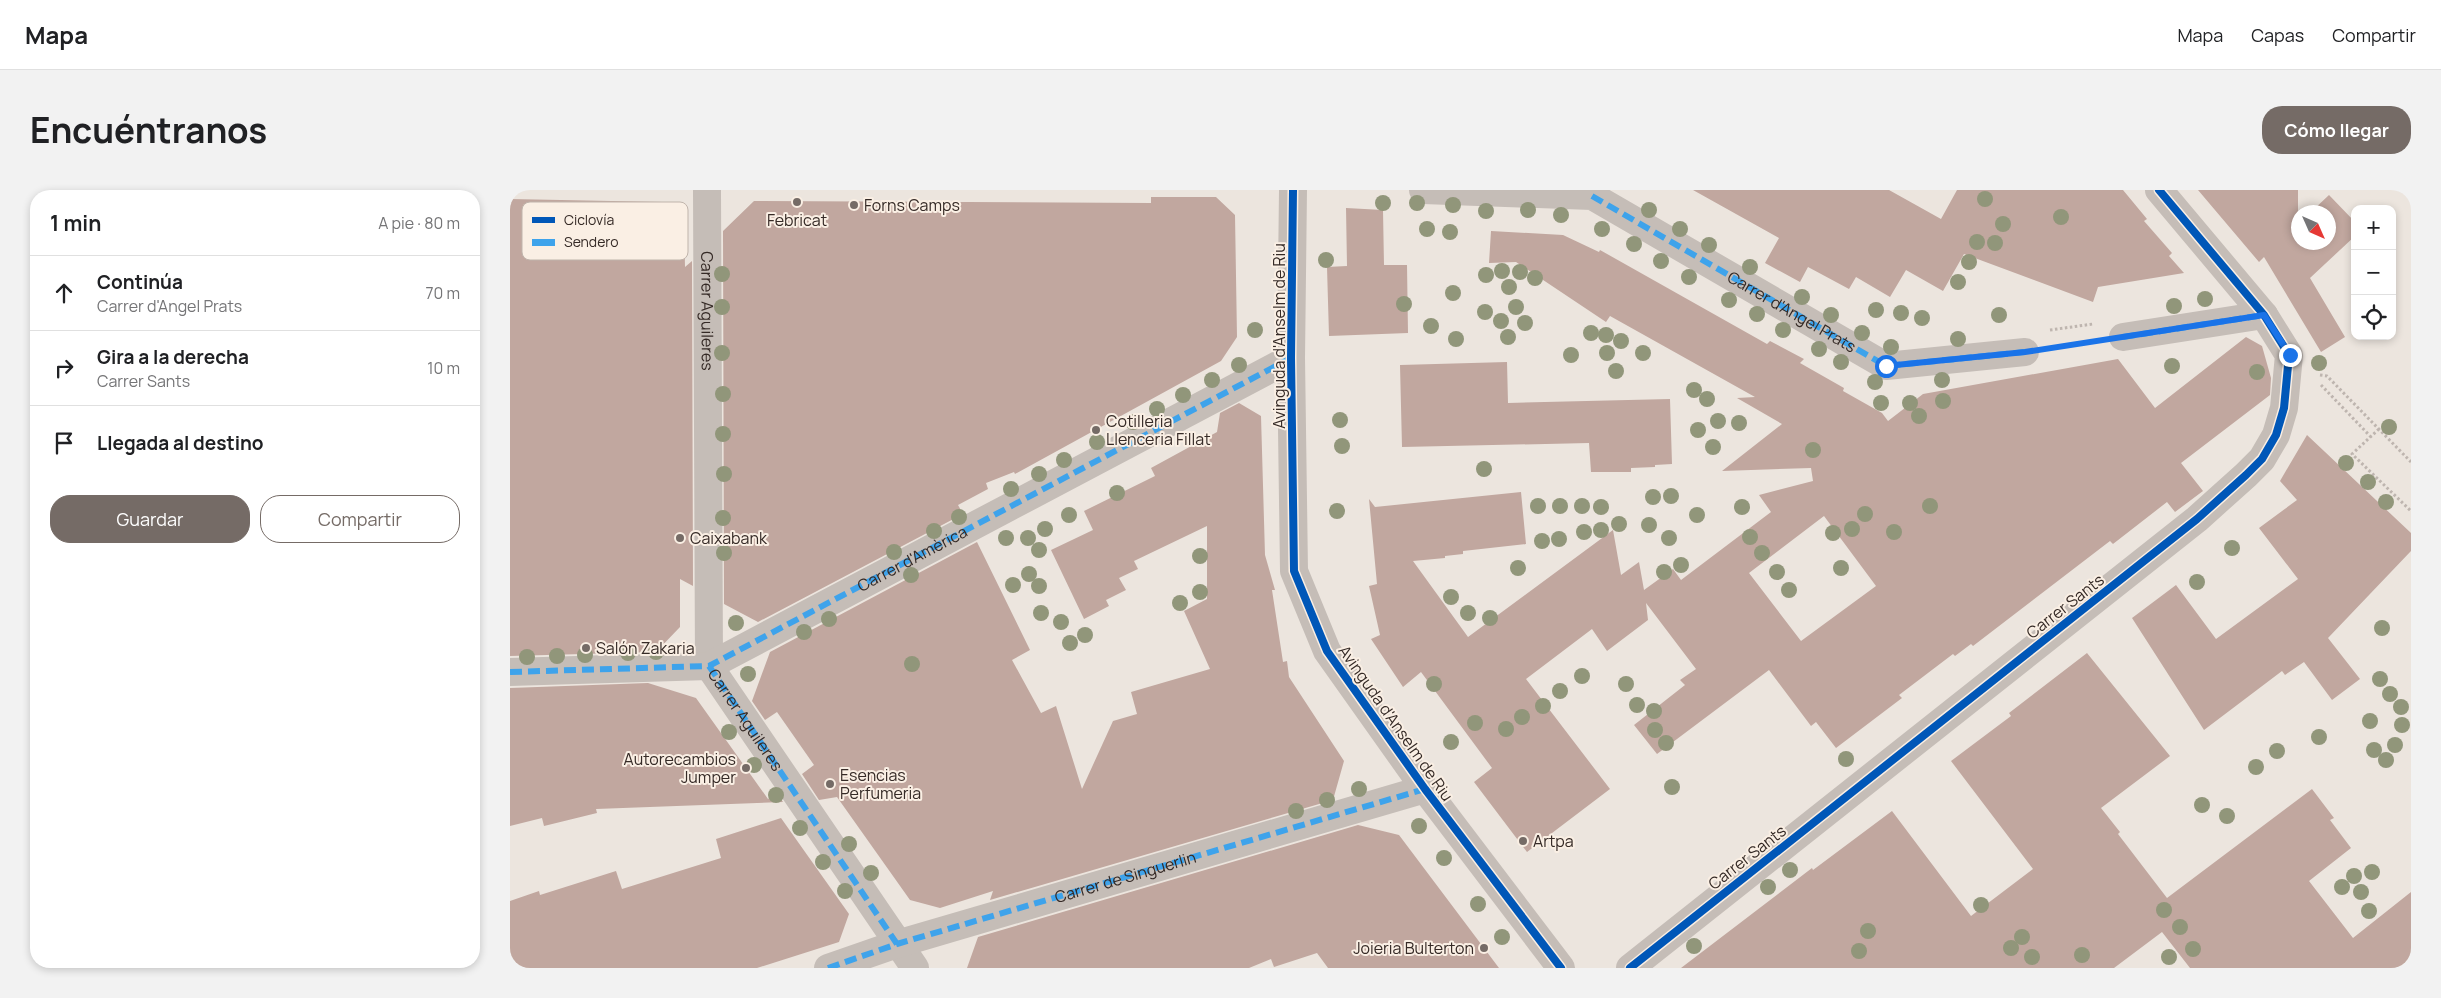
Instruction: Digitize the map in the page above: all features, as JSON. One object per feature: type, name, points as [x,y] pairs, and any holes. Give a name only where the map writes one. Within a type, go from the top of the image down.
[{"type":"street","name":"Carrer Aguileres","points":[[707,190],[709,666],[915,968]]},
{"type":"street","name":"Avinguda d'Anselm de Riu","points":[[1293,190],[1291,358],[1294,571],[1327,652],[1425,789],[1561,968]]},
{"type":"street","name":"Carrer d'Angel Prats","points":[[1423,190],[1591,193],[1886,366],[2025,352]]},
{"type":"street","name":"Carrer Sants","points":[[1630,968],[2197,519],[2262,459],[2276,435],[2284,408],[2290,355],[2264,315],[2159,190]]},
{"type":"street","points":[[2123,337],[2264,315]]},
{"type":"street","name":"Carrer d'Amèrica","points":[[510,672],[709,666],[1291,358]]},
{"type":"street","name":"Carrer de Singuerlin","points":[[828,968],[897,944],[1425,789]]},
{"type":"path","points":[[2049,330],[2095,323]]},
{"type":"path","points":[[2025,352],[2123,337]]},
{"type":"path","points":[[2327,376],[2411,462]]},
{"type":"path","points":[[2318,382],[2371,437]]},
{"type":"path","points":[[2379,429],[2352,454],[2411,511]]},
{"type":"building","points":[[1693,190],[1889,190],[1941,219],[1957,190],[2123,190],[2147,219],[2144,221],[2172,253],[2169,256],[2184,273],[2098,287],[2093,302],[1964,254],[1943,291],[1906,270],[1890,297],[1856,277],[1849,289],[1808,267],[1800,282],[1765,263],[1779,238]]},
{"type":"building","points":[[2198,190],[2298,190],[2298,205],[2291,205],[2291,250],[2336,250],[2336,205],[2318,205],[2329,195],[2351,218],[2351,240],[2310,278],[2345,337],[2321,352],[2264,257],[2259,262]]},
{"type":"building","points":[[1151,197],[1216,197],[1235,215],[1237,337],[1221,361],[1015,474],[1014,472],[986,483],[988,489],[958,505],[963,514],[758,622],[724,604],[723,231],[754,201],[1151,203]]},
{"type":"building","points":[[510,199],[663,202],[522,202],[522,260],[685,260],[685,267],[692,261],[693,586],[680,579],[680,627],[656,652],[510,656]]},
{"type":"building","points":[[1346,208],[1383,210],[1384,265],[1407,265],[1408,333],[1329,336],[1327,267],[1347,266]]},
{"type":"building","points":[[1491,231],[1563,235],[1599,252],[1600,250],[1767,344],[1770,341],[1804,359],[1800,363],[1844,388],[1843,391],[1882,413],[1888,421],[1923,394],[2118,359],[2155,408],[2246,337],[2262,346],[2271,378],[2270,395],[2181,463],[2203,491],[2175,512],[2167,502],[2113,544],[2110,541],[1973,646],[1971,644],[1955,656],[1953,654],[1899,695],[1902,698],[1836,748],[1816,722],[1811,726],[1769,670],[1657,754],[1634,725],[1685,685],[1680,680],[1696,669],[1646,603],[1648,620],[1607,651],[1592,629],[1526,679],[1610,789],[1527,852],[1474,782],[1492,768],[1421,672],[1403,687],[1371,639],[1380,635],[1369,586],[1377,584],[1369,499],[1375,507],[1521,492],[1526,544],[1463,551],[1463,554],[1445,556],[1445,558],[1413,561],[1468,637],[1613,530],[1621,575],[1639,562],[1644,590],[1673,569],[1681,580],[1771,512],[1759,495],[1813,481],[1811,468],[1722,471],[1782,424],[1737,398],[1755,397],[1610,316],[1606,322],[1516,262],[1489,263]],"holes":[[[1824,516],[1876,586],[1801,641],[1749,573]]]},
{"type":"building","points":[[1507,362],[1508,403],[1670,399],[1672,464],[1631,468],[1631,472],[1591,472],[1589,443],[1402,447],[1400,365]]},
{"type":"building","points":[[1239,403],[1261,416],[1265,555],[1275,590],[1272,590],[1283,662],[1287,661],[1289,677],[1344,761],[1333,800],[990,900],[993,891],[940,908],[910,900],[837,797],[819,800],[802,774],[814,765],[777,712],[765,720],[752,701],[770,652],[977,542],[1030,650],[1012,660],[1041,713],[1056,706],[1082,789],[1113,721],[1137,714],[1131,692],[1210,669],[1184,611],[1207,599],[1207,526],[1134,561],[1138,569],[1119,578],[1126,590],[1106,600],[1109,606],[1084,619],[1051,550],[1093,530],[1084,511],[1155,476],[1151,468],[1217,432],[1220,413]]},
{"type":"building","points":[[2307,435],[2411,533],[2411,551],[2328,638],[2360,679],[2332,700],[2304,662],[2285,675],[2282,671],[2204,730],[2132,618],[2176,585],[2216,639],[2298,579],[2259,528],[2297,500],[2280,481]]},
{"type":"building","points":[[2087,653],[2170,756],[2101,808],[2120,832],[2118,834],[2167,898],[2312,789],[2334,818],[2330,820],[2351,848],[2309,881],[2353,938],[2411,892],[2411,968],[2190,968],[2162,932],[2114,968],[1681,968],[1812,868],[1813,870],[1892,811],[1971,916],[2033,869],[1951,761],[2011,716],[2009,713]]},
{"type":"building","points":[[648,683],[696,698],[768,799],[776,793],[783,802],[596,809],[597,813],[544,826],[542,818],[510,826],[510,688]]},
{"type":"building","points":[[781,818],[849,914],[839,942],[757,968],[510,968],[510,901],[539,891],[540,895],[616,871],[622,889],[721,858],[716,839]]},
{"type":"building","points":[[1358,825],[1399,835],[1499,968],[1328,968],[1317,953],[1274,967],[1271,959],[1249,968],[967,968],[978,937]]},
{"type":"marked path","points":[[1592,196],[1886,366],[2025,352]]},
{"type":"marked path","points":[[2123,337],[2264,315]]},
{"type":"marked path","points":[[510,672],[709,666],[1291,358]]},
{"type":"marked path","points":[[709,666],[897,944]]},
{"type":"marked path","points":[[828,968],[897,944],[1425,789]]},
{"type":"cycle path","points":[[1293,190],[1291,358],[1294,571],[1327,651],[1425,789],[1561,968]]},
{"type":"cycle path","points":[[1630,968],[2197,519],[2262,459],[2276,435],[2284,408],[2289,355],[2264,315],[2159,190]]},
{"type":"place","name":"Febricat","points":[[797,202]]},
{"type":"place","name":"Forns Camps","points":[[854,205]]},
{"type":"place","name":"Cotilleria Llenceria Fillat","points":[[1096,430]]},
{"type":"place","name":"Caixabank","points":[[680,538]]},
{"type":"place","name":"Salón Zakaria","points":[[586,648]]},
{"type":"place","name":"Autorecambios Jumper","points":[[746,768]]},
{"type":"place","name":"Esencias Perfumeria","points":[[830,784]]},
{"type":"place","name":"Artpa","points":[[1523,841]]},
{"type":"place","name":"Joieria Bulterton","points":[[1484,948]]},
{"type":"route","points":[[1886,366],[2025,352],[2264,315],[2290,355]]}]
